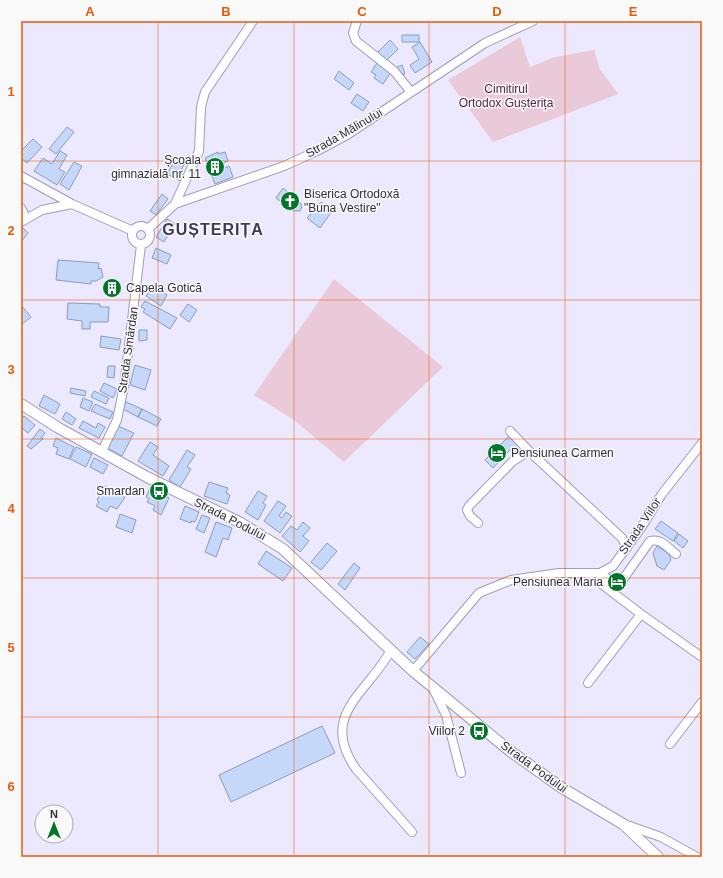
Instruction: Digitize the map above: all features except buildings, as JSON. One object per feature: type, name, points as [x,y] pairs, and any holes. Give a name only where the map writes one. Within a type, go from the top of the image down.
[{"type":"street","points":[[175,204],[199,151],[201,107],[205,92],[253,21]]},
{"type":"street","points":[[357,21],[353,33],[356,41],[394,71],[411,92]]},
{"type":"street","name":"Strada Mălinului","points":[[140,245],[149,241],[151,235],[148,229],[175,204],[284,166],[317,151],[347,135],[485,43],[534,21]]},
{"type":"street","points":[[21,176],[72,204],[133,231]]},
{"type":"street","points":[[21,208],[23,220],[53,207],[72,204]]},
{"type":"street","points":[[133,231],[140,226],[148,229]]},
{"type":"street","points":[[133,231],[133,240],[140,245]]},
{"type":"street","name":"Strada Smârdan","points":[[102,451],[116,420],[124,386],[140,245]]},
{"type":"street","name":"Strada Podului","points":[[21,404],[46,420],[165,486],[264,536],[304,567],[413,671],[433,688],[528,765],[562,788],[623,824],[658,857]]},
{"type":"street","points":[[510,431],[528,451],[622,538],[627,548]]},
{"type":"street","name":"Strada Viilor","points":[[600,573],[613,566],[627,548],[662,494],[702,442]]},
{"type":"street","points":[[478,523],[468,513],[467,510],[469,506],[513,461],[528,451]]},
{"type":"street","points":[[413,671],[472,598],[488,588],[535,576],[559,573],[600,573],[619,585],[650,541],[661,541],[676,554]]},
{"type":"street","points":[[587,573],[641,614],[702,657]]},
{"type":"street","points":[[588,684],[641,614]]},
{"type":"street","points":[[391,650],[348,709],[341,726],[349,759],[356,769],[412,832]]},
{"type":"street","points":[[433,688],[448,722],[461,772]]},
{"type":"street","points":[[670,744],[702,702]]},
{"type":"street","points":[[623,824],[661,837],[697,857]]},
{"type":"green space","name":"Cimitirul Ortodox Gușterița","points":[[520,37],[530,67],[555,57],[594,50],[600,69],[618,94],[493,142],[448,80]]},
{"type":"green space","points":[[334,279],[443,367],[344,462],[294,420],[254,395]]},
{"type":"place","name":"Școala gimnazială nr. 11","points":[[215,167]]},
{"type":"place","name":"Biserica Ortodoxă \"Buna Vestire\"","points":[[290,201]]},
{"type":"place","name":"Capela Gotică","points":[[112,288]]},
{"type":"place","name":"Pensiunea Carmen","points":[[497,453]]},
{"type":"place","name":"Smardan","points":[[159,491]]},
{"type":"place","name":"Pensiunea Maria","points":[[617,582]]},
{"type":"place","name":"Viilor 2","points":[[479,731]]},
{"type":"district","name":"GUȘTERIȚA","points":[[213,229]]}]
